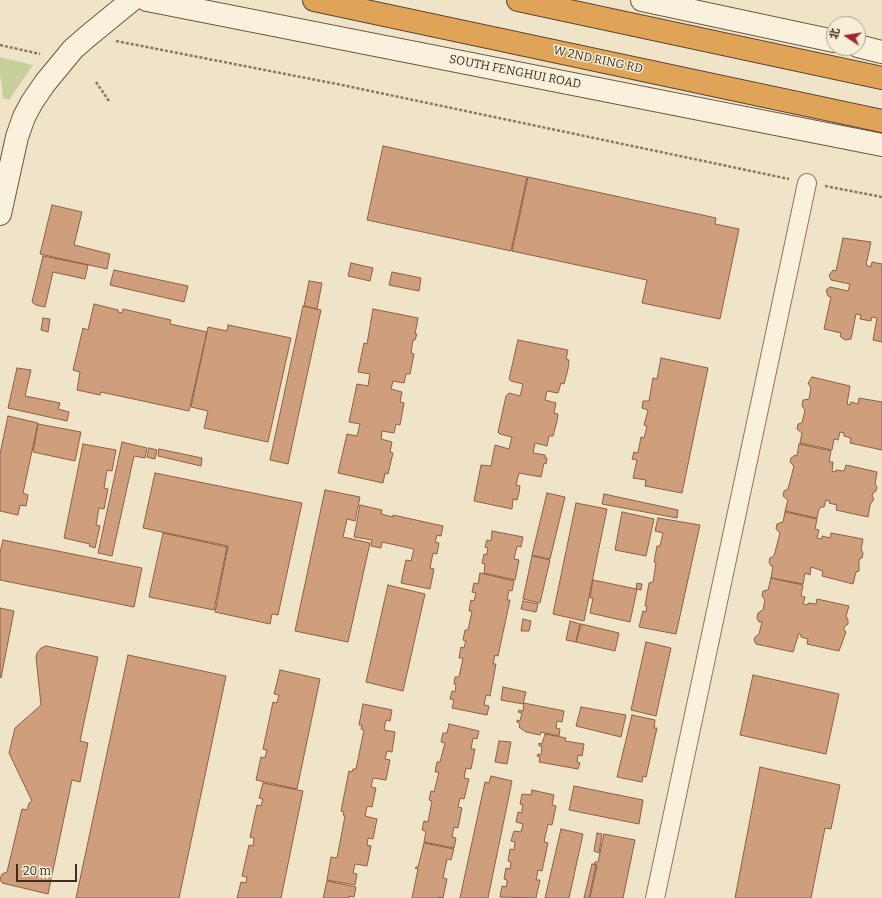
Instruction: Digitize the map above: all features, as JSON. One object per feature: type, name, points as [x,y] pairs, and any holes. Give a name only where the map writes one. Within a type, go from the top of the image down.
[{"type":"highway","name":"W 2ND RING RD","points":[[314,0],[882,121]]},
{"type":"highway","points":[[518,0],[882,78]]},
{"type":"main road","points":[[0,214],[16,138],[24,117],[45,83],[74,50],[88,36],[132,0]]},
{"type":"main road","name":"SOUTH FENGHUI ROAD","points":[[147,0],[882,144]]},
{"type":"main road","points":[[642,0],[826,39]]},
{"type":"main road","points":[[866,48],[882,52]]},
{"type":"street","points":[[655,898],[807,183]]},
{"type":"path","points":[[88,36],[342,85],[807,183],[882,197]]},
{"type":"path","points":[[0,45],[40,54]]},
{"type":"path","points":[[96,82],[109,101]]},
{"type":"green space","points":[[0,57],[33,65],[9,100],[4,99],[3,97],[0,74]]},
{"type":"building","points":[[383,146],[527,177],[511,251],[367,220]]},
{"type":"building","points":[[528,177],[716,218],[715,224],[739,229],[720,319],[642,303],[647,280],[512,251]]},
{"type":"building","points":[[52,205],[82,212],[74,245],[110,254],[107,269],[40,254]]},
{"type":"building","points":[[843,238],[871,242],[866,265],[871,267],[872,262],[882,264],[882,342],[873,340],[877,318],[872,317],[871,321],[860,319],[861,315],[856,314],[851,339],[845,340],[840,336],[841,333],[824,329],[831,297],[828,296],[826,290],[830,287],[848,291],[850,284],[831,280],[829,275],[833,270],[836,271]]},
{"type":"building","points":[[43,256],[88,265],[85,279],[53,272],[45,307],[36,305],[32,302]]},
{"type":"building","points":[[351,263],[373,268],[370,281],[348,276]]},
{"type":"building","points":[[114,270],[188,286],[184,302],[110,285]]},
{"type":"building","points":[[392,272],[421,278],[419,291],[389,285]]},
{"type":"building","points":[[309,281],[322,283],[317,309],[304,306]]},
{"type":"building","points":[[94,304],[118,310],[118,312],[122,313],[123,309],[171,320],[170,324],[207,332],[189,411],[101,392],[100,395],[77,390],[80,372],[73,370],[83,328],[88,330]]},
{"type":"building","points":[[303,306],[321,310],[288,464],[270,460]]},
{"type":"building","points":[[373,309],[418,318],[415,334],[417,334],[415,340],[413,340],[411,353],[414,354],[410,374],[406,374],[404,383],[393,381],[391,389],[402,392],[400,402],[404,403],[400,425],[396,424],[394,433],[382,431],[381,439],[392,442],[390,452],[393,453],[388,474],[385,473],[383,483],[338,473],[347,434],[357,436],[360,424],[349,422],[357,384],[368,386],[370,374],[358,372],[364,343],[367,344]]},
{"type":"building","points":[[43,318],[50,319],[48,332],[41,330]]},
{"type":"building","points":[[228,325],[291,338],[268,442],[204,428],[208,411],[191,407],[208,327],[227,331]]},
{"type":"building","points":[[518,340],[568,350],[566,359],[569,360],[564,384],[561,383],[558,393],[547,391],[545,400],[556,403],[554,413],[558,414],[553,436],[549,436],[547,446],[535,443],[533,453],[545,455],[545,458],[547,458],[546,464],[544,463],[541,477],[519,473],[516,485],[520,486],[519,493],[517,500],[513,499],[512,509],[474,501],[481,465],[491,466],[495,445],[509,449],[512,437],[500,434],[498,432],[506,396],[509,393],[520,396],[523,384],[511,381],[509,379]]},
{"type":"building","points":[[661,358],[708,368],[682,493],[645,486],[646,480],[633,478],[637,460],[632,459],[634,452],[638,453],[641,437],[644,438],[647,426],[644,425],[648,410],[642,408],[643,401],[649,401],[653,378],[657,379]]},
{"type":"building","points":[[17,368],[31,370],[25,396],[60,403],[58,409],[69,412],[67,421],[8,408]]},
{"type":"building","points":[[812,377],[850,386],[847,404],[850,405],[851,402],[858,404],[859,398],[882,402],[882,450],[850,443],[851,438],[844,436],[844,433],[840,432],[838,440],[834,439],[832,450],[800,443],[802,433],[797,429],[798,424],[802,423],[805,410],[802,406],[803,400],[809,399],[811,388],[808,383]]},
{"type":"building","points":[[8,416],[38,423],[23,493],[28,495],[26,506],[20,505],[18,515],[0,511],[0,454]]},
{"type":"building","points":[[38,424],[81,432],[75,461],[33,452]]},
{"type":"building","points":[[122,442],[147,448],[145,458],[134,456],[112,556],[98,553]]},
{"type":"building","points":[[83,444],[116,450],[112,471],[107,470],[104,488],[108,489],[104,509],[99,508],[96,525],[100,526],[95,548],[89,546],[90,544],[64,538]]},
{"type":"building","points":[[799,444],[831,451],[829,462],[833,462],[832,471],[844,471],[846,465],[877,472],[875,484],[877,487],[872,496],[874,499],[870,505],[868,517],[836,510],[837,505],[829,503],[830,501],[826,500],[824,507],[819,509],[817,518],[785,511],[788,500],[783,496],[784,491],[788,489],[794,466],[790,462],[791,458],[795,455],[797,456]]},
{"type":"building","points":[[149,448],[157,450],[155,459],[147,457]]},
{"type":"building","points":[[159,449],[202,458],[201,466],[158,456]]},
{"type":"building","points":[[155,473],[302,503],[278,615],[272,614],[270,624],[215,612],[228,546],[143,528]]},
{"type":"building","points":[[325,490],[360,497],[355,521],[347,519],[343,537],[370,543],[348,642],[295,631]]},
{"type":"building","points":[[547,493],[565,497],[550,559],[532,555]]},
{"type":"building","points":[[604,494],[678,510],[677,518],[602,504]]},
{"type":"building","points":[[576,503],[607,509],[584,621],[553,614]]},
{"type":"building","points":[[360,505],[382,510],[381,514],[393,517],[393,515],[443,526],[441,536],[437,535],[435,542],[439,543],[437,554],[433,553],[430,568],[434,569],[430,589],[401,583],[406,560],[411,561],[414,549],[382,542],[381,548],[371,546],[372,540],[354,537]]},
{"type":"building","points":[[622,512],[654,519],[646,556],[615,550]]},
{"type":"building","points":[[785,512],[817,519],[815,529],[819,530],[817,538],[822,539],[822,536],[830,538],[831,533],[863,539],[861,550],[863,553],[862,558],[859,559],[859,571],[856,572],[853,584],[822,576],[823,571],[811,567],[810,575],[805,573],[803,584],[771,578],[773,566],[771,566],[769,562],[770,558],[774,556],[780,533],[776,529],[777,524],[783,522]]},
{"type":"building","points":[[658,518],[700,525],[676,634],[639,627],[643,611],[646,612],[647,606],[645,606],[649,583],[653,582],[656,563],[654,562],[657,546],[660,546],[663,533],[655,531]]},
{"type":"building","points":[[492,531],[523,537],[521,547],[517,546],[514,559],[519,560],[515,580],[484,573],[485,564],[482,563],[484,554],[487,555],[488,548],[485,547],[487,540],[491,541]]},
{"type":"building","points":[[163,533],[227,547],[214,610],[149,597]]},
{"type":"building","points":[[3,540],[142,568],[134,607],[0,580],[0,553]]},
{"type":"building","points":[[532,556],[550,560],[540,603],[523,599]]},
{"type":"building","points":[[480,573],[514,581],[512,591],[509,590],[507,600],[510,600],[498,656],[495,655],[493,664],[496,664],[490,696],[486,695],[484,705],[489,706],[487,715],[452,708],[454,700],[450,699],[452,691],[455,692],[455,677],[459,677],[463,658],[459,658],[461,647],[464,648],[466,641],[463,640],[465,630],[468,630],[472,611],[469,611],[471,600],[474,601],[476,593],[472,592],[474,583],[478,584]]},
{"type":"building","points":[[771,578],[803,585],[801,596],[805,597],[803,604],[816,604],[817,599],[849,606],[846,616],[848,624],[844,627],[846,632],[839,651],[807,644],[808,639],[801,637],[799,633],[793,652],[756,644],[754,640],[759,634],[762,622],[759,622],[757,618],[758,613],[763,610],[765,600],[762,596],[763,591],[768,590]]},
{"type":"building","points":[[593,580],[636,589],[637,583],[642,584],[641,590],[637,589],[630,622],[590,613],[593,598],[590,598]]},
{"type":"building","points":[[388,585],[425,594],[403,691],[366,682]]},
{"type":"building","points":[[523,601],[538,604],[536,612],[521,609]]},
{"type":"building","points":[[0,608],[14,611],[1,678],[0,677]]},
{"type":"building","points":[[523,619],[531,621],[529,631],[521,631]]},
{"type":"building","points":[[570,621],[580,624],[576,642],[566,640]]},
{"type":"building","points":[[581,624],[619,633],[615,651],[576,642]]},
{"type":"building","points":[[646,642],[671,648],[656,716],[631,710]]},
{"type":"building","points":[[46,646],[98,657],[80,741],[88,743],[80,782],[72,780],[48,894],[2,883],[0,879],[2,874],[7,872],[22,809],[27,810],[29,803],[32,801],[9,753],[15,728],[41,705],[36,657],[41,648]]},
{"type":"building","points":[[128,655],[226,676],[179,898],[76,898]]},
{"type":"building","points":[[280,670],[320,679],[297,789],[256,780],[261,757],[265,758],[267,750],[263,749],[273,702],[277,703],[279,695],[274,694]]},
{"type":"building","points":[[753,675],[839,694],[826,754],[740,735]]},
{"type":"building","points":[[503,687],[526,692],[523,704],[501,700]]},
{"type":"building","points":[[524,703],[564,711],[562,722],[557,721],[556,728],[560,729],[559,736],[541,732],[540,735],[526,732],[519,727],[520,724],[517,720],[520,721],[522,713],[518,712],[519,710],[523,711]]},
{"type":"building","points":[[363,704],[392,710],[390,721],[386,720],[384,730],[395,732],[392,752],[387,751],[385,759],[390,760],[386,780],[373,778],[371,787],[376,788],[372,807],[367,806],[365,816],[377,819],[373,839],[368,838],[367,845],[371,846],[367,866],[355,864],[353,873],[357,874],[355,885],[327,880],[331,857],[337,858],[345,816],[343,815],[344,812],[341,811],[349,771],[352,772],[353,769],[356,769],[364,730],[361,729],[362,725],[359,725]]},
{"type":"building","points":[[581,707],[626,715],[621,737],[576,726]]},
{"type":"building","points":[[632,715],[655,720],[654,728],[657,728],[646,777],[643,776],[642,782],[617,777]]},
{"type":"building","points":[[449,724],[479,731],[477,739],[473,738],[471,749],[475,749],[471,769],[466,768],[464,778],[469,779],[464,799],[460,798],[458,807],[462,808],[458,828],[454,827],[452,837],[456,838],[454,848],[424,842],[426,831],[422,830],[424,821],[428,822],[432,801],[429,800],[431,791],[434,792],[439,772],[435,772],[437,762],[440,762],[445,743],[441,742],[443,733],[447,733]]},
{"type":"building","points":[[545,734],[566,738],[565,741],[584,744],[582,756],[578,755],[577,762],[580,763],[578,769],[539,762],[540,757],[537,756],[538,754],[541,755],[542,746],[539,746],[539,743],[542,744]]},
{"type":"building","points":[[499,741],[511,742],[507,764],[495,762]]},
{"type":"building","points":[[760,767],[840,785],[831,829],[825,828],[811,898],[735,898]]},
{"type":"building","points":[[491,776],[512,781],[488,898],[460,898],[485,782],[489,783]]},
{"type":"building","points":[[263,783],[303,791],[281,898],[237,898],[241,882],[246,883],[247,877],[242,876],[249,845],[253,846],[254,838],[250,837],[257,805],[261,806],[263,799],[259,798]]},
{"type":"building","points":[[574,786],[643,800],[639,824],[569,810]]},
{"type":"building","points":[[532,790],[554,795],[552,805],[556,806],[552,825],[548,824],[544,842],[548,843],[542,871],[538,870],[536,880],[540,880],[536,898],[500,897],[502,886],[506,887],[507,883],[507,880],[504,879],[506,868],[510,869],[511,862],[508,861],[510,849],[514,850],[515,842],[511,841],[514,831],[521,832],[523,824],[516,822],[518,812],[522,813],[523,805],[520,804],[522,794],[531,795]]},
{"type":"building","points":[[561,829],[583,834],[569,898],[545,898]]},
{"type":"building","points":[[597,833],[602,834],[599,853],[594,851]]},
{"type":"building","points":[[604,834],[635,840],[623,898],[590,898],[597,865],[594,864],[595,862],[598,862]]},
{"type":"building","points":[[424,843],[454,849],[451,860],[447,859],[443,878],[447,879],[443,898],[412,898],[418,869],[415,868],[418,867]]},
{"type":"building","points":[[592,864],[596,865],[589,898],[584,898]]},
{"type":"building","points":[[327,881],[356,887],[354,897],[323,898]]}]
